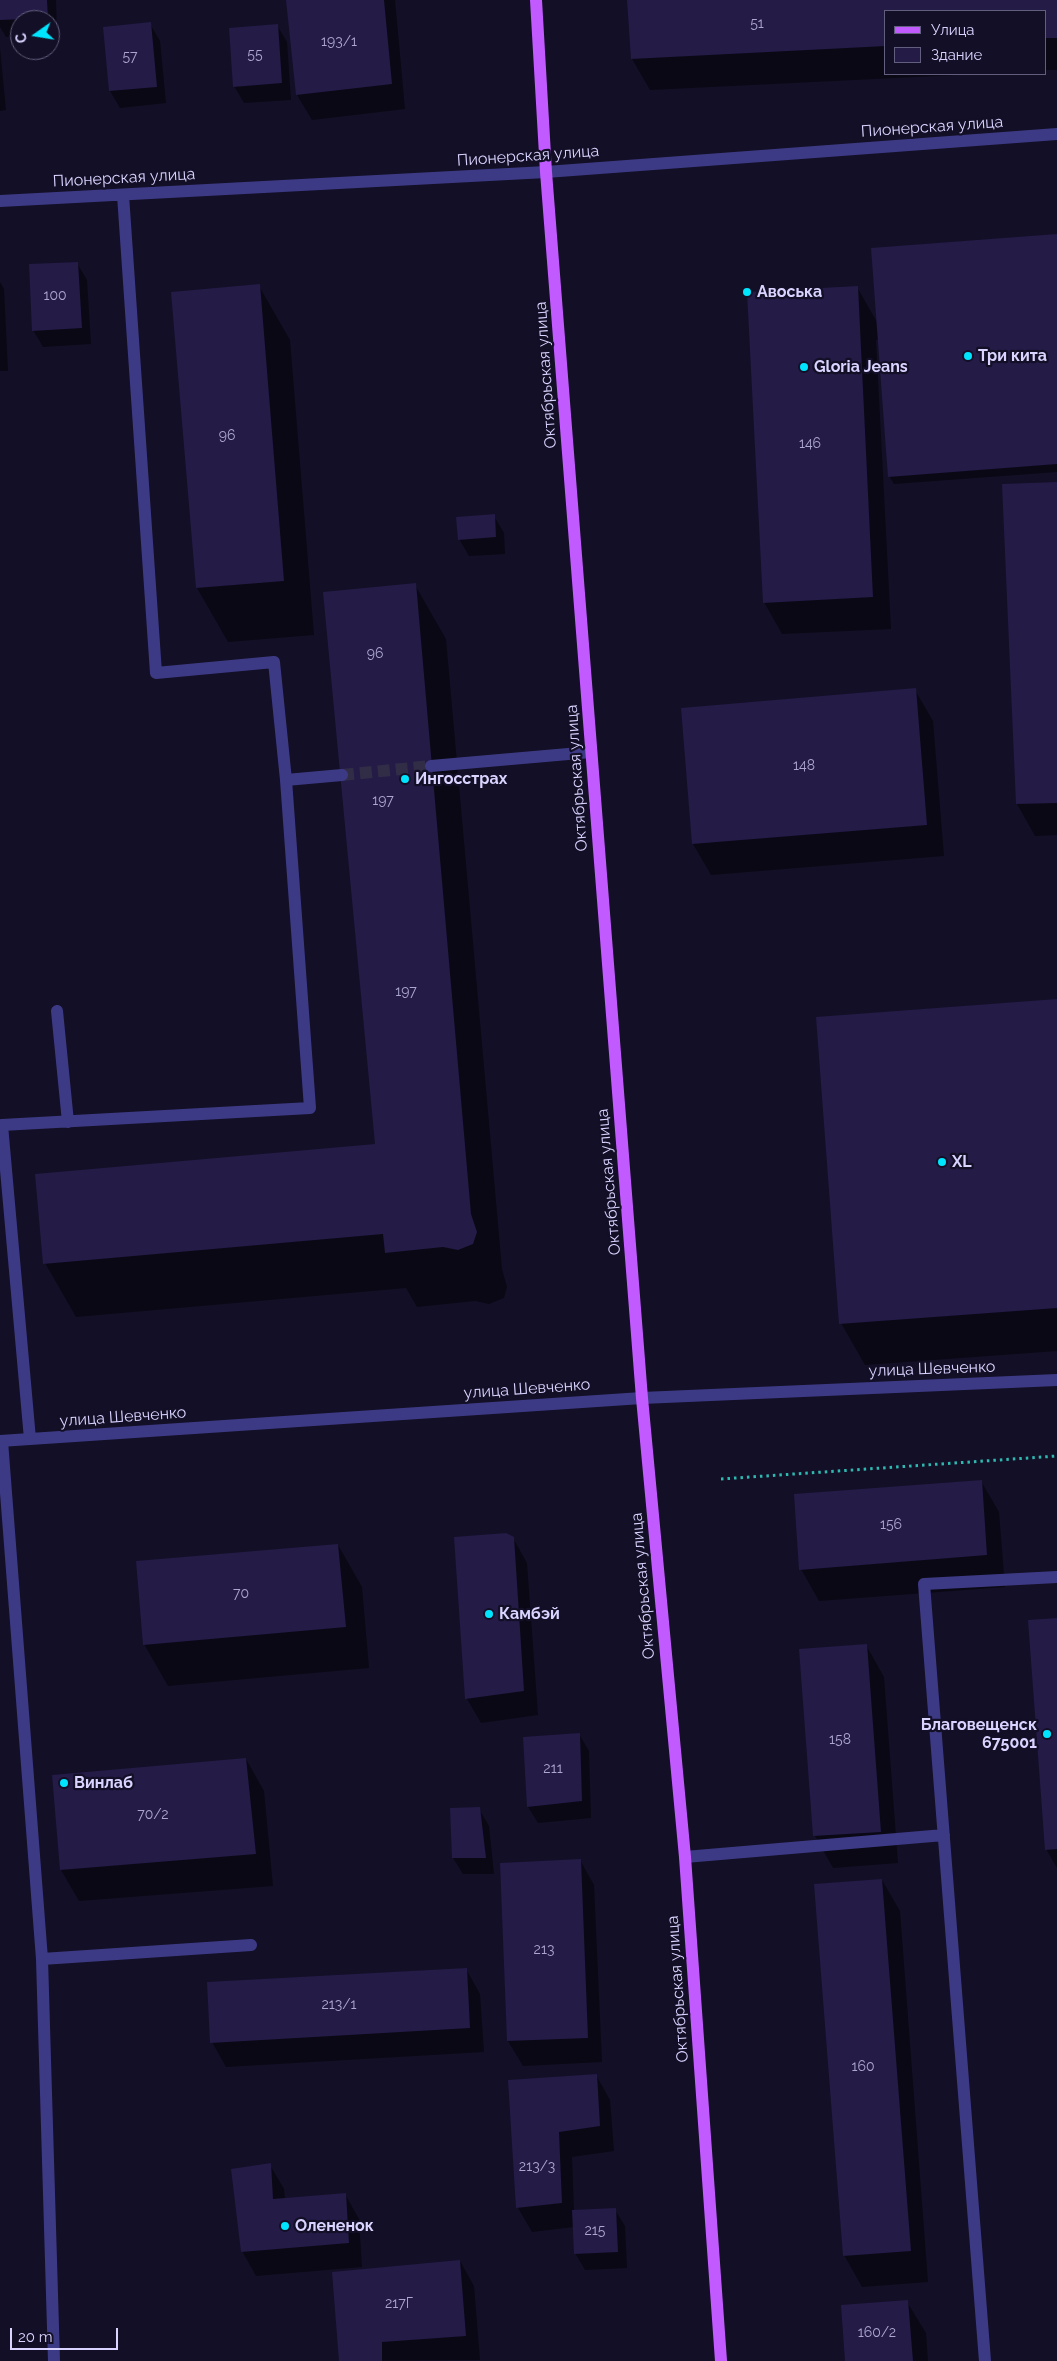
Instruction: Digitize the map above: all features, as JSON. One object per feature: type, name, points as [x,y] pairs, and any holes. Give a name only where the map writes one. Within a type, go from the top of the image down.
[{"type":"main road","name":"Октябрьская улица","points":[[536,0],[546,172],[591,752],[642,1398],[685,1857],[721,2361]]},
{"type":"street","name":"Пионерская улица","points":[[0,201],[546,172],[1057,134]]},
{"type":"street","points":[[30,1439],[2,1125],[310,1108],[286,780],[274,662],[156,672],[122,195]]},
{"type":"street","points":[[431,766],[591,752]]},
{"type":"street","points":[[286,780],[342,775]]},
{"type":"street","points":[[57,1011],[68,1122]]},
{"type":"street","name":"улица Шевченко","points":[[1,1441],[642,1398],[1057,1380]]},
{"type":"street","points":[[1,1441],[42,1959],[54,2361]]},
{"type":"street","points":[[985,2361],[924,1584],[1057,1577]]},
{"type":"street","points":[[685,1857],[944,1836]]},
{"type":"street","points":[[42,1959],[251,1946]]},
{"type":"path","points":[[721,1478],[1057,1456]]},
{"type":"building","points":[[0,0],[47,0],[48,10],[10,10],[10,20],[0,20]]},
{"type":"building","points":[[286,0],[384,0],[392,84],[296,95]]},
{"type":"building","points":[[627,0],[1057,0],[1057,38],[1047,38],[1047,10],[884,10],[884,46],[631,59]]},
{"type":"building","points":[[151,22],[157,87],[109,91],[103,27]]},
{"type":"building","points":[[278,24],[282,83],[233,87],[229,28]]},
{"type":"building","name":"Три кита","points":[[1057,234],[1057,464],[888,477],[871,248]]},
{"type":"building","points":[[78,262],[82,328],[32,331],[29,264]]},
{"type":"building","points":[[260,284],[284,581],[196,588],[171,292]]},
{"type":"building","points":[[858,286],[873,597],[763,603],[747,292]]},
{"type":"building","points":[[1057,482],[1057,803],[1016,804],[1002,484]]},
{"type":"building","points":[[495,514],[496,537],[458,540],[456,517]]},
{"type":"building","points":[[416,583],[471,1214],[477,1232],[473,1244],[458,1250],[443,1247],[385,1253],[383,1234],[43,1264],[35,1174],[375,1144],[323,592]]},
{"type":"building","points":[[916,688],[927,825],[692,844],[681,708]]},
{"type":"building","name":"XL","points":[[1057,999],[1057,1308],[839,1324],[816,1017]]},
{"type":"building","points":[[982,1480],[987,1555],[799,1570],[794,1494]]},
{"type":"building","name":"Камбэй","points":[[506,1533],[514,1537],[524,1691],[465,1699],[454,1537]]},
{"type":"building","points":[[338,1544],[346,1627],[143,1645],[136,1561]]},
{"type":"building","name":"Благовещенск 675001","points":[[1057,1618],[1057,1849],[1045,1850],[1028,1620]]},
{"type":"building","points":[[867,1644],[881,1832],[813,1836],[799,1649]]},
{"type":"building","points":[[580,1733],[582,1801],[527,1807],[523,1737]]},
{"type":"building","points":[[246,1758],[256,1854],[60,1870],[52,1775]]},
{"type":"building","points":[[480,1807],[486,1858],[452,1858],[450,1808]]},
{"type":"building","points":[[581,1859],[588,2038],[507,2041],[500,1863]]},
{"type":"building","points":[[882,1879],[911,2251],[843,2256],[814,1884]]},
{"type":"building","points":[[467,1968],[470,2028],[210,2043],[207,1982]]},
{"type":"building","points":[[597,2074],[600,2126],[559,2132],[562,2203],[516,2208],[508,2080]]},
{"type":"building","points":[[271,2163],[273,2199],[346,2193],[349,2243],[241,2252],[231,2169]]},
{"type":"building","points":[[616,2208],[618,2252],[574,2254],[572,2210]]},
{"type":"building","points":[[460,2260],[466,2336],[382,2342],[382,2361],[339,2361],[332,2272]]},
{"type":"building","points":[[908,2300],[913,2361],[845,2361],[841,2305]]},
{"type":"tunnel","points":[[342,775],[431,766]]},
{"type":"place","name":"Авоська","points":[[747,292]]},
{"type":"place","name":"Три кита","points":[[968,356]]},
{"type":"place","name":"Gloria Jeans","points":[[804,367]]},
{"type":"place","name":"Ингосстрах","points":[[405,779]]},
{"type":"place","name":"XL","points":[[942,1162]]},
{"type":"place","name":"Камбэй","points":[[489,1614]]},
{"type":"place","name":"Благовещенск 675001","points":[[1047,1734]]},
{"type":"place","name":"Винлаб","points":[[64,1783]]},
{"type":"place","name":"Олененок","points":[[285,2226]]}]
